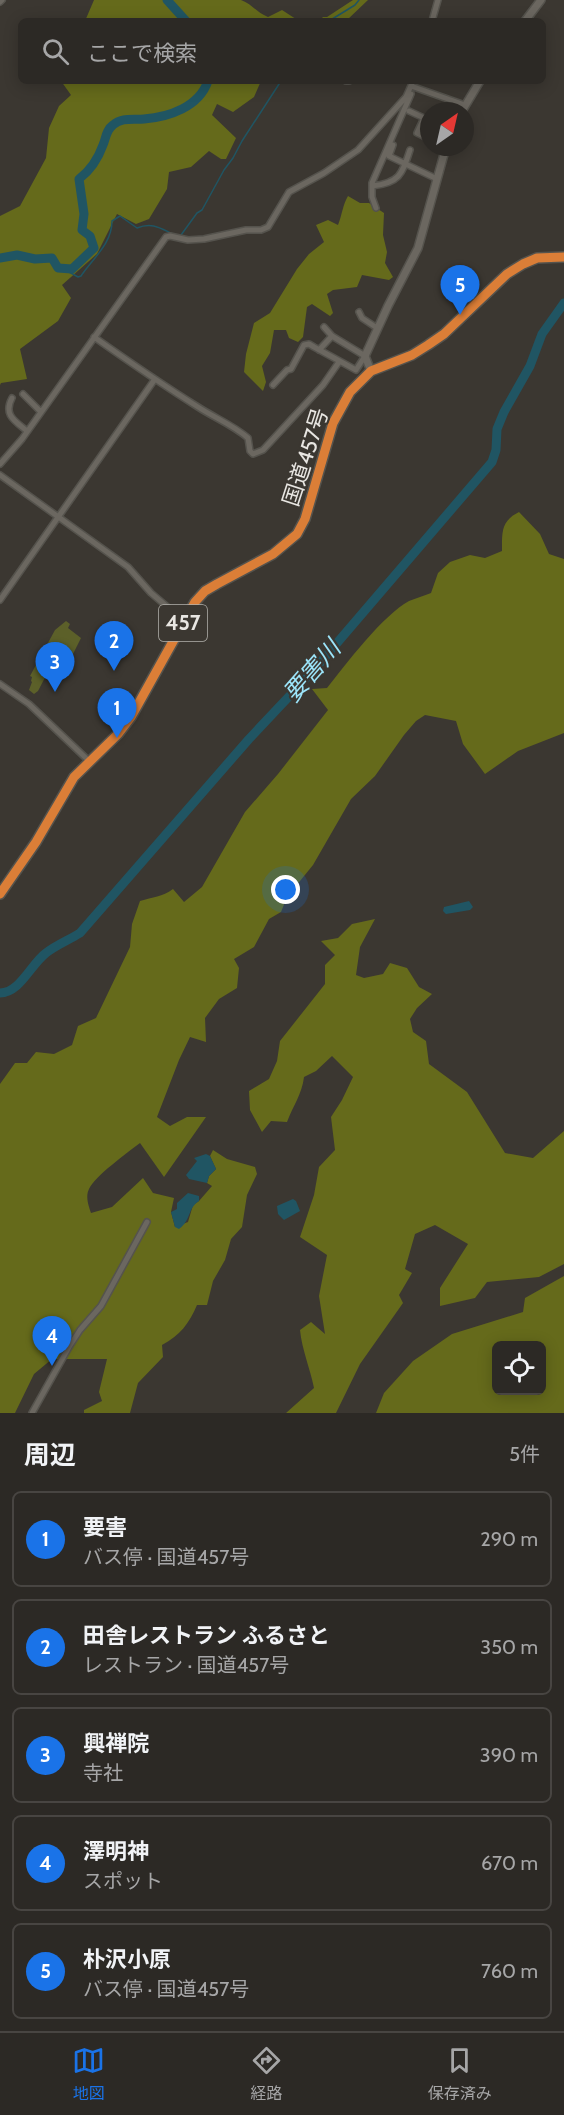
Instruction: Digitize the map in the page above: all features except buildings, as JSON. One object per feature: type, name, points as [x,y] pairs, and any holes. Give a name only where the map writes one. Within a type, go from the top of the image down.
[{"type":"highway","name":"国道457号","points":[[0,894],[36,843],[74,777],[118,734],[131,717],[195,602],[205,591],[273,554],[297,534],[305,519],[333,423],[350,392],[371,371],[412,355],[444,334],[507,274],[537,258],[564,256]]},
{"type":"street","points":[[433,18],[438,0]]},
{"type":"street","points":[[527,18],[541,0]]},
{"type":"street","points":[[376,208],[372,197],[372,186],[412,84]]},
{"type":"street","points":[[0,464],[27,431],[166,237],[188,240],[204,239],[246,230],[261,230],[267,227],[289,192],[324,173],[358,150],[406,97],[412,84]]},
{"type":"street","points":[[414,84],[451,102]]},
{"type":"street","points":[[467,102],[478,84]]},
{"type":"street","points":[[409,111],[420,116]]},
{"type":"street","points":[[393,145],[389,156],[437,179]]},
{"type":"street","points":[[372,186],[396,180],[405,165],[410,150]]},
{"type":"street","points":[[273,385],[286,370],[291,369],[304,345],[309,344],[356,370],[418,248],[443,156]]},
{"type":"street","points":[[359,312],[362,318],[377,328]]},
{"type":"street","points":[[324,327],[332,336],[365,356],[371,371]]},
{"type":"street","points":[[319,350],[332,336]]},
{"type":"street","points":[[94,338],[220,421],[240,431],[248,438],[251,452],[256,454],[263,450],[323,386],[339,362]]},
{"type":"street","points":[[0,600],[155,379]]},
{"type":"street","points":[[23,394],[40,412]]},
{"type":"street","points":[[12,398],[8,406],[9,414],[27,431]]},
{"type":"street","points":[[0,475],[128,567],[151,593],[183,621]]},
{"type":"street","points":[[0,684],[29,704],[89,761]]},
{"type":"street","points":[[32,1413],[72,1341],[101,1306],[147,1222]]},
{"type":"green space","points":[[94,0],[241,0],[268,17],[282,10],[294,18],[86,18]]},
{"type":"green space","points":[[353,0],[368,0],[349,18],[322,18]]},
{"type":"green space","points":[[63,84],[260,84],[254,97],[233,112],[217,104],[212,115],[236,138],[226,159],[221,159],[209,151],[191,167],[169,172],[167,189],[149,219],[136,224],[117,214],[97,254],[62,285],[71,298],[58,321],[20,349],[27,379],[0,385],[0,216],[20,206],[46,158],[49,128],[59,106],[71,95]]},
{"type":"green space","points":[[348,196],[360,203],[369,203],[384,213],[383,235],[387,252],[385,263],[393,277],[389,280],[362,275],[357,287],[333,290],[327,294],[333,313],[330,316],[312,304],[307,307],[303,337],[298,342],[289,338],[286,330],[274,330],[270,353],[262,366],[266,382],[263,391],[244,372],[254,323],[270,313],[297,269],[309,254],[324,242],[316,225],[328,220],[338,225]]},
{"type":"green space","points":[[519,512],[540,534],[549,554],[564,559],[564,733],[518,751],[485,774],[463,744],[456,721],[425,715],[416,721],[404,735],[375,776],[351,799],[313,865],[287,897],[281,912],[269,919],[254,947],[234,959],[239,968],[237,988],[219,999],[205,1018],[206,1042],[190,1037],[157,1117],[170,1126],[187,1117],[206,1117],[164,1177],[140,1143],[104,1171],[89,1189],[87,1195],[91,1213],[112,1207],[143,1178],[153,1193],[174,1198],[171,1212],[175,1227],[188,1222],[193,1205],[212,1186],[207,1183],[209,1176],[216,1169],[210,1156],[213,1150],[227,1159],[255,1167],[257,1174],[247,1195],[242,1227],[231,1239],[225,1260],[213,1281],[207,1305],[197,1305],[183,1328],[162,1345],[163,1357],[138,1383],[130,1413],[84,1413],[84,1410],[102,1401],[99,1392],[107,1359],[52,1359],[34,1374],[15,1413],[0,1413],[0,1084],[15,1063],[27,1063],[36,1052],[54,1054],[72,1045],[78,1026],[96,1018],[130,947],[132,924],[140,901],[173,889],[184,902],[202,887],[245,812],[328,710],[312,689],[327,688],[365,641],[388,617],[409,601],[431,593],[438,573],[450,562],[470,555],[485,558],[502,551],[502,538],[506,523]]},
{"type":"green space","points":[[66,621],[70,624],[68,628],[81,638],[64,672],[59,668],[50,668],[38,691],[34,694],[29,690],[32,682],[30,676],[55,630]]},
{"type":"green space","points":[[375,919],[360,947],[356,975],[364,978],[383,974],[390,963],[407,968],[419,987],[432,994],[417,1008],[410,1019],[413,1032],[426,1041],[429,1064],[467,1092],[505,1153],[533,1158],[564,1131],[564,1264],[539,1277],[487,1282],[475,1298],[440,1306],[440,1288],[468,1244],[435,1225],[415,1234],[405,1269],[412,1273],[399,1295],[403,1303],[360,1364],[336,1413],[286,1413],[314,1388],[300,1330],[311,1322],[325,1334],[319,1296],[327,1255],[300,1237],[314,1195],[319,1167],[335,1150],[331,1117],[353,1077],[332,1056],[316,1071],[304,1077],[287,1122],[271,1121],[262,1132],[250,1110],[249,1091],[269,1079],[277,1061],[280,1041],[325,984],[325,965],[335,955],[321,941],[338,938],[352,924]]},
{"type":"green space","points":[[564,1276],[564,1413],[376,1413],[384,1393],[413,1361],[452,1334],[523,1312],[525,1298]]},
{"type":"water","points":[[469,901],[473,907],[470,910],[446,914],[443,911],[444,907]]},
{"type":"water","points":[[206,1154],[210,1156],[216,1169],[209,1176],[207,1183],[189,1179],[186,1175],[197,1161],[194,1158]]},
{"type":"water","points":[[188,1193],[199,1196],[199,1201],[179,1229],[175,1227],[171,1212],[177,1209],[177,1203]]},
{"type":"water","points":[[293,1199],[300,1211],[284,1220],[278,1214],[277,1206]]},
{"type":"waterway","points":[[167,0],[183,18]]},
{"type":"waterway","points":[[334,18],[359,0]]},
{"type":"waterway","points":[[0,258],[17,255],[35,259],[52,258],[58,268],[72,269],[94,248],[90,236],[82,230],[84,214],[79,179],[96,160],[109,129],[120,121],[154,118],[182,109],[198,98],[207,84]]},
{"type":"waterway","points":[[181,235],[197,213],[202,210],[224,170],[279,84]]},
{"type":"waterway","points":[[62,268],[78,277],[81,276],[109,237],[112,221],[120,216],[137,228],[152,226],[173,234]]},
{"type":"waterway","name":"要害川","points":[[0,993],[14,988],[46,953],[80,933],[249,739],[313,671],[492,462],[496,450],[497,429],[504,412],[530,366],[542,334],[564,303]]},
{"type":"place","name":"朴沢小原","points":[[460,315]]},
{"type":"place","name":"田舎レストラン ふるさと","points":[[114,671]]},
{"type":"place","name":"興禅院","points":[[55,692]]},
{"type":"place","name":"要害","points":[[117,738]]},
{"type":"place","name":"澤明神","points":[[52,1366]]}]
